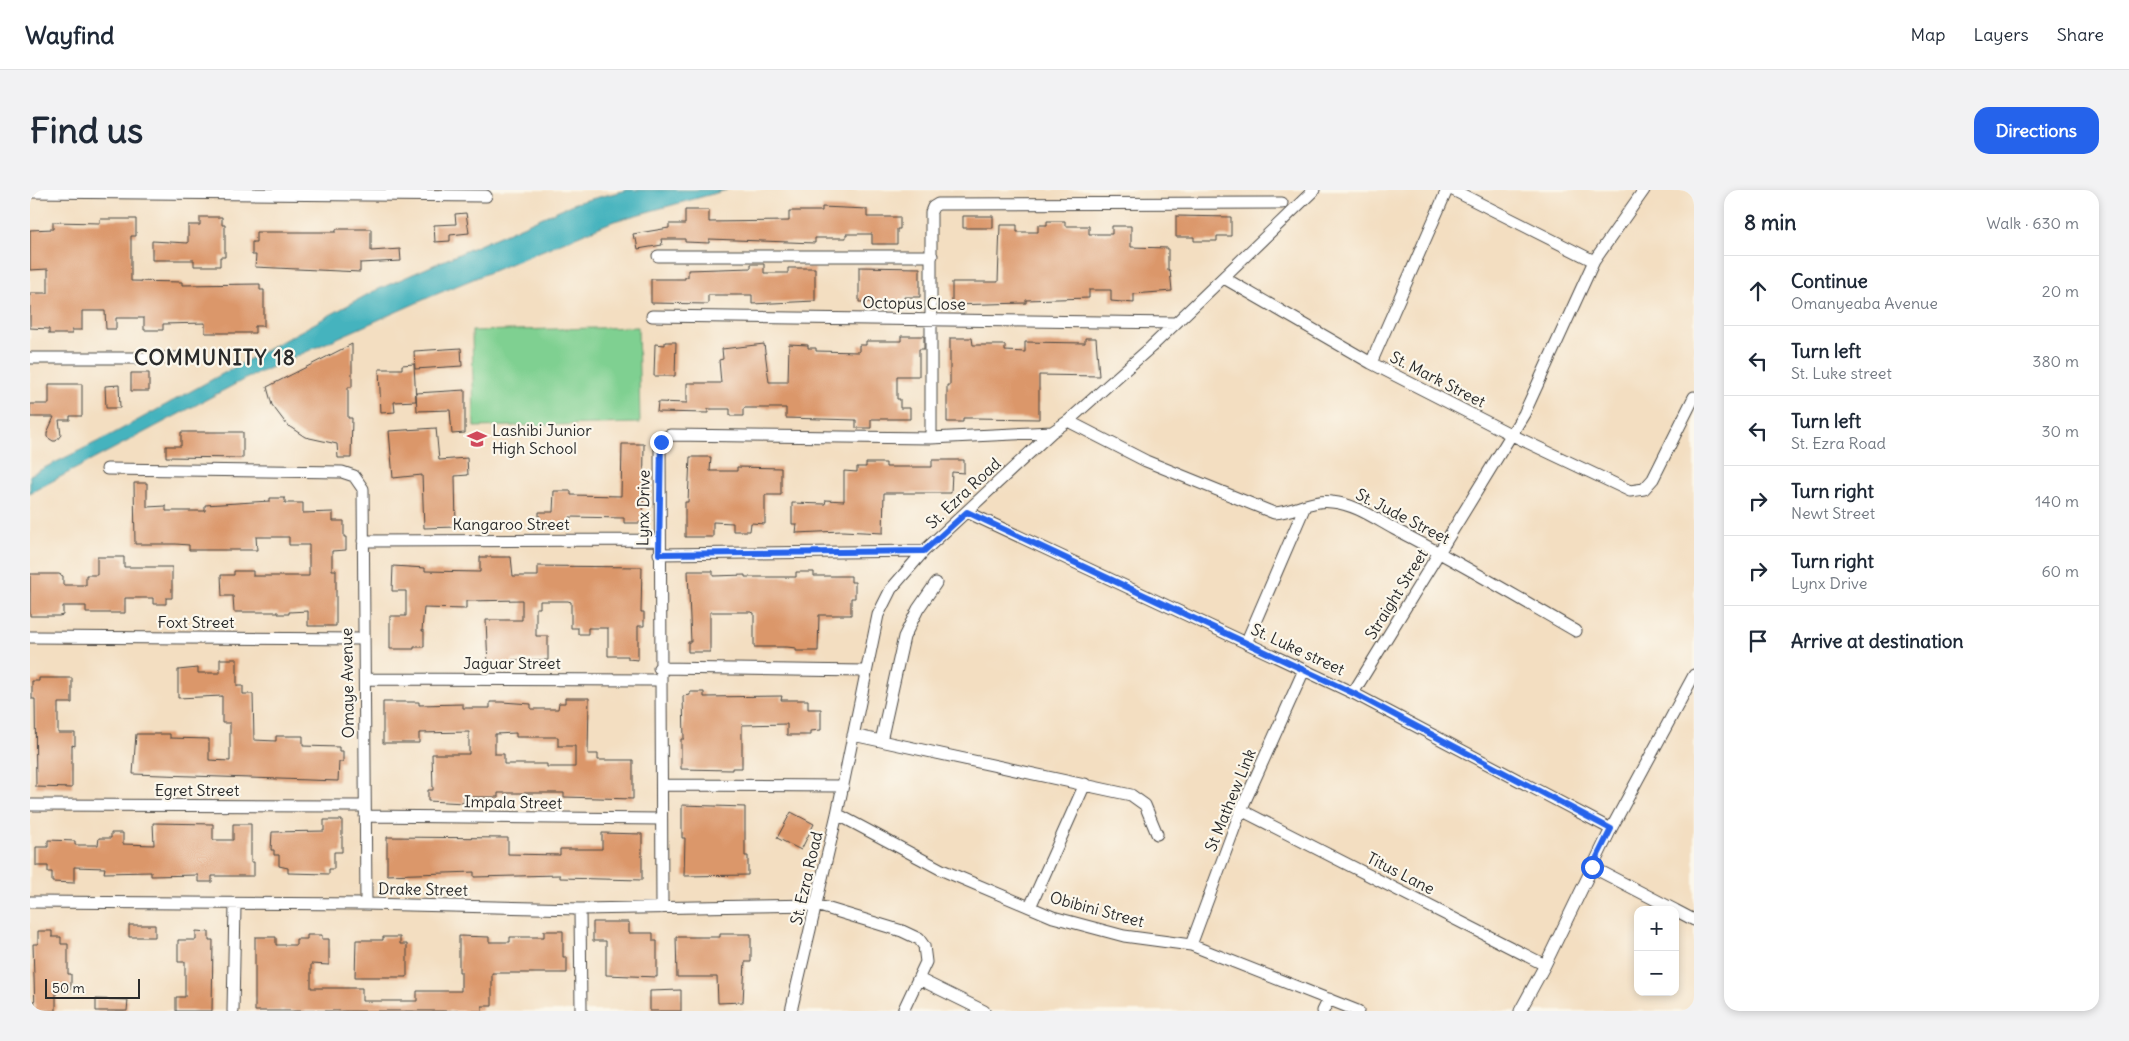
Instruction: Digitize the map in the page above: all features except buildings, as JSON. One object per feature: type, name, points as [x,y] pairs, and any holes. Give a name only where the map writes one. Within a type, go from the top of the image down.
[{"type":"street","points":[[1282,190],[1283,220]]},
{"type":"street","name":"St. Ezra Road","points":[[791,1011],[837,814],[841,786],[854,735],[865,671],[878,615],[891,589],[924,551],[1052,432],[1068,421],[1176,323],[1314,190]]},
{"type":"street","points":[[1371,362],[1446,190]]},
{"type":"street","points":[[1453,190],[1594,261]]},
{"type":"street","name":"Straight Street","points":[[1353,693],[1512,435],[1524,414],[1594,261],[1644,190]]},
{"type":"street","points":[[30,192],[486,196]]},
{"type":"street","points":[[931,438],[931,212],[933,207],[938,204],[1282,203]]},
{"type":"street","points":[[658,256],[932,256]]},
{"type":"street","name":"St. Mark Street","points":[[1224,278],[1371,362],[1512,435],[1630,491],[1644,489],[1653,479],[1694,397]]},
{"type":"street","name":"Octopus Close","points":[[652,316],[1176,323]]},
{"type":"street","points":[[30,358],[180,358]]},
{"type":"street","name":"St. Jude Street","points":[[1068,421],[1146,461],[1274,513],[1288,513],[1318,502],[1332,502],[1351,506],[1441,553],[1576,631]]},
{"type":"street","name":"Lynx Drive","points":[[662,908],[659,540],[660,447],[663,438],[666,436],[931,438],[1052,432]]},
{"type":"street","name":"Omaye Avenue","points":[[107,469],[342,472],[354,476],[363,489],[362,639],[365,679],[366,904]]},
{"type":"street","points":[[1246,643],[1305,506]]},
{"type":"street","name":"St. Luke street","points":[[967,512],[1353,693],[1611,829]]},
{"type":"street","name":"Kangaroo Street","points":[[363,541],[659,540]]},
{"type":"street","points":[[659,554],[924,551]]},
{"type":"street","points":[[881,741],[904,638],[918,609],[936,584]]},
{"type":"street","name":"Foxt Street","points":[[30,637],[362,639]]},
{"type":"street","name":"St Mathew Link","points":[[1191,945],[1241,810],[1304,670]]},
{"type":"street","name":"Jaguar Street","points":[[365,679],[865,671]]},
{"type":"street","points":[[1520,1011],[1545,965],[1611,829],[1689,695],[1694,675]]},
{"type":"street","points":[[854,735],[1132,795],[1141,800],[1158,834]]},
{"type":"street","points":[[1030,907],[1085,784]]},
{"type":"street","points":[[662,785],[841,786]]},
{"type":"street","name":"Egret Street","points":[[30,805],[365,811]]},
{"type":"street","name":"Titus Lane","points":[[1241,810],[1545,965]]},
{"type":"street","name":"Impala Street","points":[[365,811],[661,819]]},
{"type":"street","name":"Obibini Street","points":[[837,814],[942,870],[1053,917],[1124,936],[1191,945],[1358,1011]]},
{"type":"street","points":[[1592,867],[1667,906]]},
{"type":"street","name":"Drake Street","points":[[30,902],[235,905],[366,904],[580,909],[816,905],[902,931],[919,939],[924,946],[926,962],[919,979]]},
{"type":"street","points":[[233,1011],[235,905]]},
{"type":"street","points":[[580,909],[581,1011]]},
{"type":"street","points":[[1679,912],[1694,920]]},
{"type":"street","points":[[903,1011],[919,979],[984,1011]]},
{"type":"street","points":[[1323,1011],[1329,999]]},
{"type":"green space","points":[[638,327],[640,423],[474,427],[472,331]]},
{"type":"water","points":[[627,190],[727,190],[614,221],[432,296],[245,379],[30,493],[30,475],[109,436],[372,292],[575,203]]},
{"type":"place","name":"Lashibi Junior High School","points":[[477,439]]},
{"type":"district","name":"COMMUNITY 18","points":[[215,357]]},
{"type":"route","points":[[661,442],[659,554],[924,551],[967,512],[1353,693],[1611,829],[1592,867]]}]
